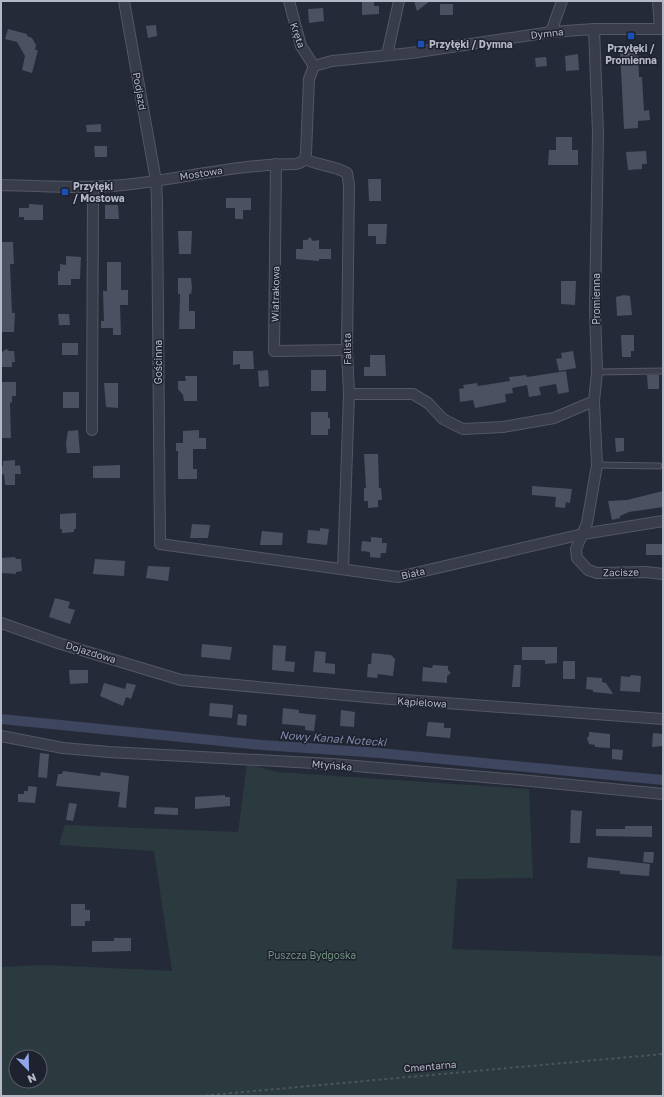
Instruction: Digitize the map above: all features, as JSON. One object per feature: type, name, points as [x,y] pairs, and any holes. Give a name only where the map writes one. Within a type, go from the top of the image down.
[{"type":"street","name":"Podjazd","points":[[124,1],[156,181]]},
{"type":"street","name":"Kręta","points":[[289,1],[301,46],[314,66]]},
{"type":"street","points":[[387,55],[399,1]]},
{"type":"street","points":[[551,32],[562,1]]},
{"type":"street","points":[[658,1],[662,29]]},
{"type":"street","name":"Dymna","points":[[314,66],[332,61],[387,55],[551,32],[594,29],[662,29]]},
{"type":"street","name":"Promienna","points":[[581,565],[577,558],[576,549],[587,523],[597,465],[594,401],[597,372],[595,310],[598,133],[594,29]]},
{"type":"street","points":[[305,159],[309,79],[314,66]]},
{"type":"street","name":"Mostowa","points":[[1,185],[93,187],[156,181],[219,170],[276,164],[296,164],[305,159]]},
{"type":"street","name":"Falista","points":[[305,159],[315,164],[339,168],[347,173],[349,185],[347,350],[348,394],[343,570]]},
{"type":"street","name":"Wiatrakowa","points":[[276,164],[274,351],[347,350]]},
{"type":"street","name":"Gościnna","points":[[156,181],[160,544]]},
{"type":"street","points":[[92,430],[93,187]]},
{"type":"street","points":[[348,394],[414,394],[428,403],[443,419],[463,429],[503,427],[554,418],[594,401]]},
{"type":"street","name":"Biała","points":[[160,544],[398,577],[583,534],[663,521]]},
{"type":"street","name":"Zacisze","points":[[581,565],[588,570],[597,573],[646,572],[663,574]]},
{"type":"street","name":"Dojazdowa","points":[[1,623],[58,643],[182,680]]},
{"type":"street","name":"Kąpielowa","points":[[182,680],[378,698],[663,719]]},
{"type":"street","name":"Młyńska","points":[[1,736],[63,748],[109,752],[332,764],[525,780],[663,794]]},
{"type":"lane","points":[[597,372],[662,371]]},
{"type":"lane","points":[[597,465],[660,466]]},
{"type":"path","name":"Cmentarna","points":[[199,1096],[663,1054]]},
{"type":"green space","name":"Puszcza Bydgoska","points":[[247,764],[277,772],[529,789],[533,878],[457,879],[452,949],[663,956],[663,1096],[1,1096],[1,967],[46,965],[172,971],[154,851],[59,845],[65,825],[238,832]]},
{"type":"building","points":[[362,1],[374,1],[374,6],[379,6],[379,14],[362,15]]},
{"type":"building","points":[[414,1],[430,1],[417,11]]},
{"type":"building","points":[[440,4],[453,4],[453,15],[440,15]]},
{"type":"building","points":[[323,8],[324,21],[309,23],[308,9]]},
{"type":"building","points":[[156,25],[157,36],[148,38],[146,26]]},
{"type":"building","points":[[8,29],[27,34],[27,36],[32,38],[36,45],[35,50],[38,50],[32,73],[22,70],[25,56],[17,42],[5,39]]},
{"type":"building","points":[[620,50],[638,50],[639,77],[642,77],[644,111],[649,110],[650,120],[638,121],[638,128],[624,129]]},
{"type":"building","points":[[578,54],[579,70],[566,71],[565,56]]},
{"type":"building","points":[[546,57],[547,66],[536,67],[535,58]]},
{"type":"building","points":[[101,124],[101,132],[87,132],[86,125]]},
{"type":"building","points":[[556,137],[572,137],[572,150],[578,150],[578,165],[548,165],[549,150],[556,150]]},
{"type":"building","points":[[94,146],[107,146],[107,157],[95,157]]},
{"type":"building","points":[[646,151],[647,164],[642,164],[642,169],[628,170],[626,152]]},
{"type":"building","points":[[368,179],[381,179],[381,201],[369,201]]},
{"type":"building","points":[[226,198],[251,198],[251,210],[243,210],[243,219],[235,219],[235,208],[226,208]]},
{"type":"building","points":[[29,204],[43,205],[43,220],[24,220],[24,217],[19,217],[19,208],[29,208]]},
{"type":"building","points":[[105,205],[118,205],[119,219],[105,219]]},
{"type":"building","points":[[368,224],[387,224],[386,244],[376,244],[376,236],[368,236]]},
{"type":"building","points":[[178,231],[192,231],[191,254],[179,254]]},
{"type":"building","points":[[310,237],[313,241],[319,240],[319,249],[331,249],[331,259],[319,259],[319,261],[296,259],[296,249],[303,249],[303,240],[307,240]]},
{"type":"building","points":[[1,242],[13,242],[14,264],[10,264],[12,313],[15,313],[14,332],[1,332]]},
{"type":"building","points":[[66,256],[81,257],[80,279],[71,279],[71,285],[58,285],[58,271],[60,271],[60,264],[66,265]]},
{"type":"building","points":[[107,262],[121,262],[121,290],[128,290],[128,305],[120,305],[121,335],[113,335],[113,328],[101,328],[101,321],[104,321],[103,291],[107,291]]},
{"type":"building","points":[[178,278],[191,278],[192,288],[191,294],[189,294],[189,311],[195,311],[195,329],[179,329],[180,294],[178,294]]},
{"type":"building","points":[[561,281],[576,281],[575,305],[561,304]]},
{"type":"building","points":[[624,295],[630,296],[632,315],[617,316],[616,297]]},
{"type":"building","points":[[58,314],[69,314],[70,325],[59,325]]},
{"type":"building","points":[[621,335],[634,335],[634,351],[631,351],[631,357],[622,357]]},
{"type":"building","points":[[62,343],[78,343],[78,355],[62,355]]},
{"type":"building","points":[[6,349],[9,351],[14,351],[15,362],[12,362],[12,367],[1,367],[1,353]]},
{"type":"building","points":[[233,351],[253,351],[254,369],[240,369],[240,364],[233,365]]},
{"type":"building","points":[[573,351],[576,368],[559,371],[556,359],[562,358],[561,353]]},
{"type":"building","points":[[370,355],[385,355],[386,376],[364,376],[364,367],[370,367]]},
{"type":"building","points":[[268,370],[269,386],[259,387],[258,371]]},
{"type":"building","points":[[311,370],[326,370],[326,391],[311,391]]},
{"type":"building","points":[[566,371],[569,392],[558,394],[556,384],[539,387],[541,395],[529,397],[527,385],[512,388],[513,393],[505,394],[506,402],[475,408],[473,400],[460,402],[459,389],[464,388],[463,385],[477,383],[478,386],[510,381],[509,377],[526,375],[527,377]]},
{"type":"building","points":[[647,375],[659,375],[659,389],[648,389]]},
{"type":"building","points":[[185,376],[197,376],[197,401],[184,401],[183,395],[178,389],[178,381],[186,381]]},
{"type":"building","points":[[1,382],[16,382],[16,396],[12,396],[12,402],[10,403],[11,438],[1,438]]},
{"type":"building","points":[[104,383],[118,383],[118,408],[106,407]]},
{"type":"building","points":[[63,392],[79,392],[79,408],[63,408]]},
{"type":"building","points":[[311,412],[328,412],[328,418],[330,418],[330,429],[328,429],[328,435],[311,435]]},
{"type":"building","points":[[78,430],[80,453],[67,453],[66,443],[68,431]]},
{"type":"building","points":[[199,430],[199,438],[206,438],[206,449],[193,449],[193,469],[197,469],[197,479],[178,479],[178,451],[176,451],[176,443],[183,443],[183,431]]},
{"type":"building","points":[[615,438],[624,438],[624,451],[616,452]]},
{"type":"building","points":[[364,454],[378,454],[379,488],[381,488],[382,500],[378,500],[378,507],[368,508],[368,501],[364,501],[364,488],[366,488]]},
{"type":"building","points":[[15,460],[15,466],[20,465],[21,474],[15,474],[15,485],[5,485],[4,474],[1,475],[1,466],[3,466],[3,461]]},
{"type":"building","points":[[120,465],[120,478],[93,478],[93,466]]},
{"type":"building","points":[[532,486],[572,489],[570,503],[566,502],[565,508],[555,507],[556,497],[532,495]]},
{"type":"building","points":[[663,491],[663,507],[629,512],[620,516],[620,518],[612,520],[608,501],[627,500]]},
{"type":"building","points":[[76,513],[76,529],[74,529],[74,532],[62,533],[62,529],[60,529],[60,514]]},
{"type":"building","points":[[192,524],[210,525],[208,538],[190,538]]},
{"type":"building","points":[[320,528],[329,529],[327,545],[307,543],[308,530],[320,531]]},
{"type":"building","points":[[262,531],[283,533],[282,545],[260,545]]},
{"type":"building","points":[[371,537],[382,538],[382,543],[387,543],[386,553],[381,553],[380,558],[370,557],[370,552],[361,551],[362,541],[371,542]]},
{"type":"building","points":[[646,544],[663,544],[663,555],[646,555]]},
{"type":"building","points":[[15,557],[16,559],[21,559],[22,571],[16,572],[16,574],[2,573],[1,558]]},
{"type":"building","points":[[95,559],[125,561],[124,576],[93,574]]},
{"type":"building","points":[[148,566],[170,567],[168,581],[146,578]]},
{"type":"building","points":[[55,598],[70,602],[68,608],[75,610],[70,624],[49,617]]},
{"type":"building","points":[[202,644],[232,647],[230,660],[201,657]]},
{"type":"building","points":[[273,645],[286,646],[285,661],[295,662],[294,672],[272,670]]},
{"type":"building","points":[[522,647],[557,647],[557,663],[545,664],[545,660],[522,660]]},
{"type":"building","points":[[315,651],[326,652],[325,663],[335,664],[335,674],[313,672]]},
{"type":"building","points":[[372,653],[391,655],[395,659],[393,676],[378,674],[377,678],[367,677],[368,664],[371,664]]},
{"type":"building","points":[[563,661],[575,661],[575,679],[563,679]]},
{"type":"building","points":[[433,665],[448,666],[448,670],[451,673],[447,676],[447,683],[422,681],[423,667],[432,668]]},
{"type":"building","points":[[514,665],[521,665],[520,687],[512,687]]},
{"type":"building","points":[[69,670],[88,670],[88,683],[70,684]]},
{"type":"building","points":[[631,675],[641,676],[640,692],[620,691],[621,676],[630,677]]},
{"type":"building","points":[[587,677],[602,678],[602,682],[606,683],[613,694],[593,692],[593,690],[586,689]]},
{"type":"building","points":[[104,683],[125,689],[127,683],[136,685],[131,699],[126,697],[123,706],[100,696]]},
{"type":"building","points":[[210,703],[233,705],[232,718],[209,716]]},
{"type":"building","points":[[283,708],[299,710],[299,713],[316,715],[314,731],[305,730],[305,726],[282,724]]},
{"type":"building","points":[[341,710],[355,712],[354,727],[340,726]]},
{"type":"building","points":[[238,714],[247,715],[246,726],[237,725]]},
{"type":"building","points":[[428,722],[444,723],[444,728],[451,728],[450,738],[426,736]]},
{"type":"building","points":[[589,732],[610,734],[610,748],[595,747],[595,745],[589,744],[587,738],[589,736]]},
{"type":"building","points":[[653,733],[663,734],[663,746],[652,747]]},
{"type":"building","points":[[612,749],[623,750],[622,760],[612,759]]},
{"type":"building","points":[[40,753],[49,754],[47,778],[38,777]]},
{"type":"building","points":[[63,771],[100,776],[101,772],[129,776],[126,808],[118,807],[120,792],[56,786],[58,774],[62,774]]},
{"type":"building","points":[[28,786],[37,787],[35,803],[18,802],[18,794],[24,794],[24,791],[28,791]]},
{"type":"building","points":[[225,795],[225,797],[230,797],[230,806],[195,809],[195,797]]},
{"type":"building","points":[[69,803],[77,804],[73,821],[66,820]]},
{"type":"building","points":[[155,807],[178,808],[178,815],[154,814]]},
{"type":"building","points":[[571,810],[582,811],[580,843],[570,843]]},
{"type":"building","points":[[625,826],[652,826],[652,837],[596,836],[596,829],[625,829]]},
{"type":"building","points":[[644,852],[654,852],[653,863],[643,862]]},
{"type":"building","points":[[588,857],[650,864],[649,876],[620,874],[620,871],[587,868]]},
{"type":"building","points":[[71,904],[85,904],[85,910],[90,910],[90,921],[85,921],[85,926],[71,926]]},
{"type":"building","points":[[114,938],[131,938],[131,951],[92,952],[92,941],[114,941]]},
{"type":"waterway","name":"Nowy Kanał Notecki","points":[[1,719],[262,745],[379,753],[663,780]]},
{"type":"place","name":"Przyłęki / Promienna","points":[[631,36]]},
{"type":"place","name":"Przyłęki / Dymna","points":[[421,44]]},
{"type":"place","name":"Przyłęki / Mostowa","points":[[65,192]]}]
